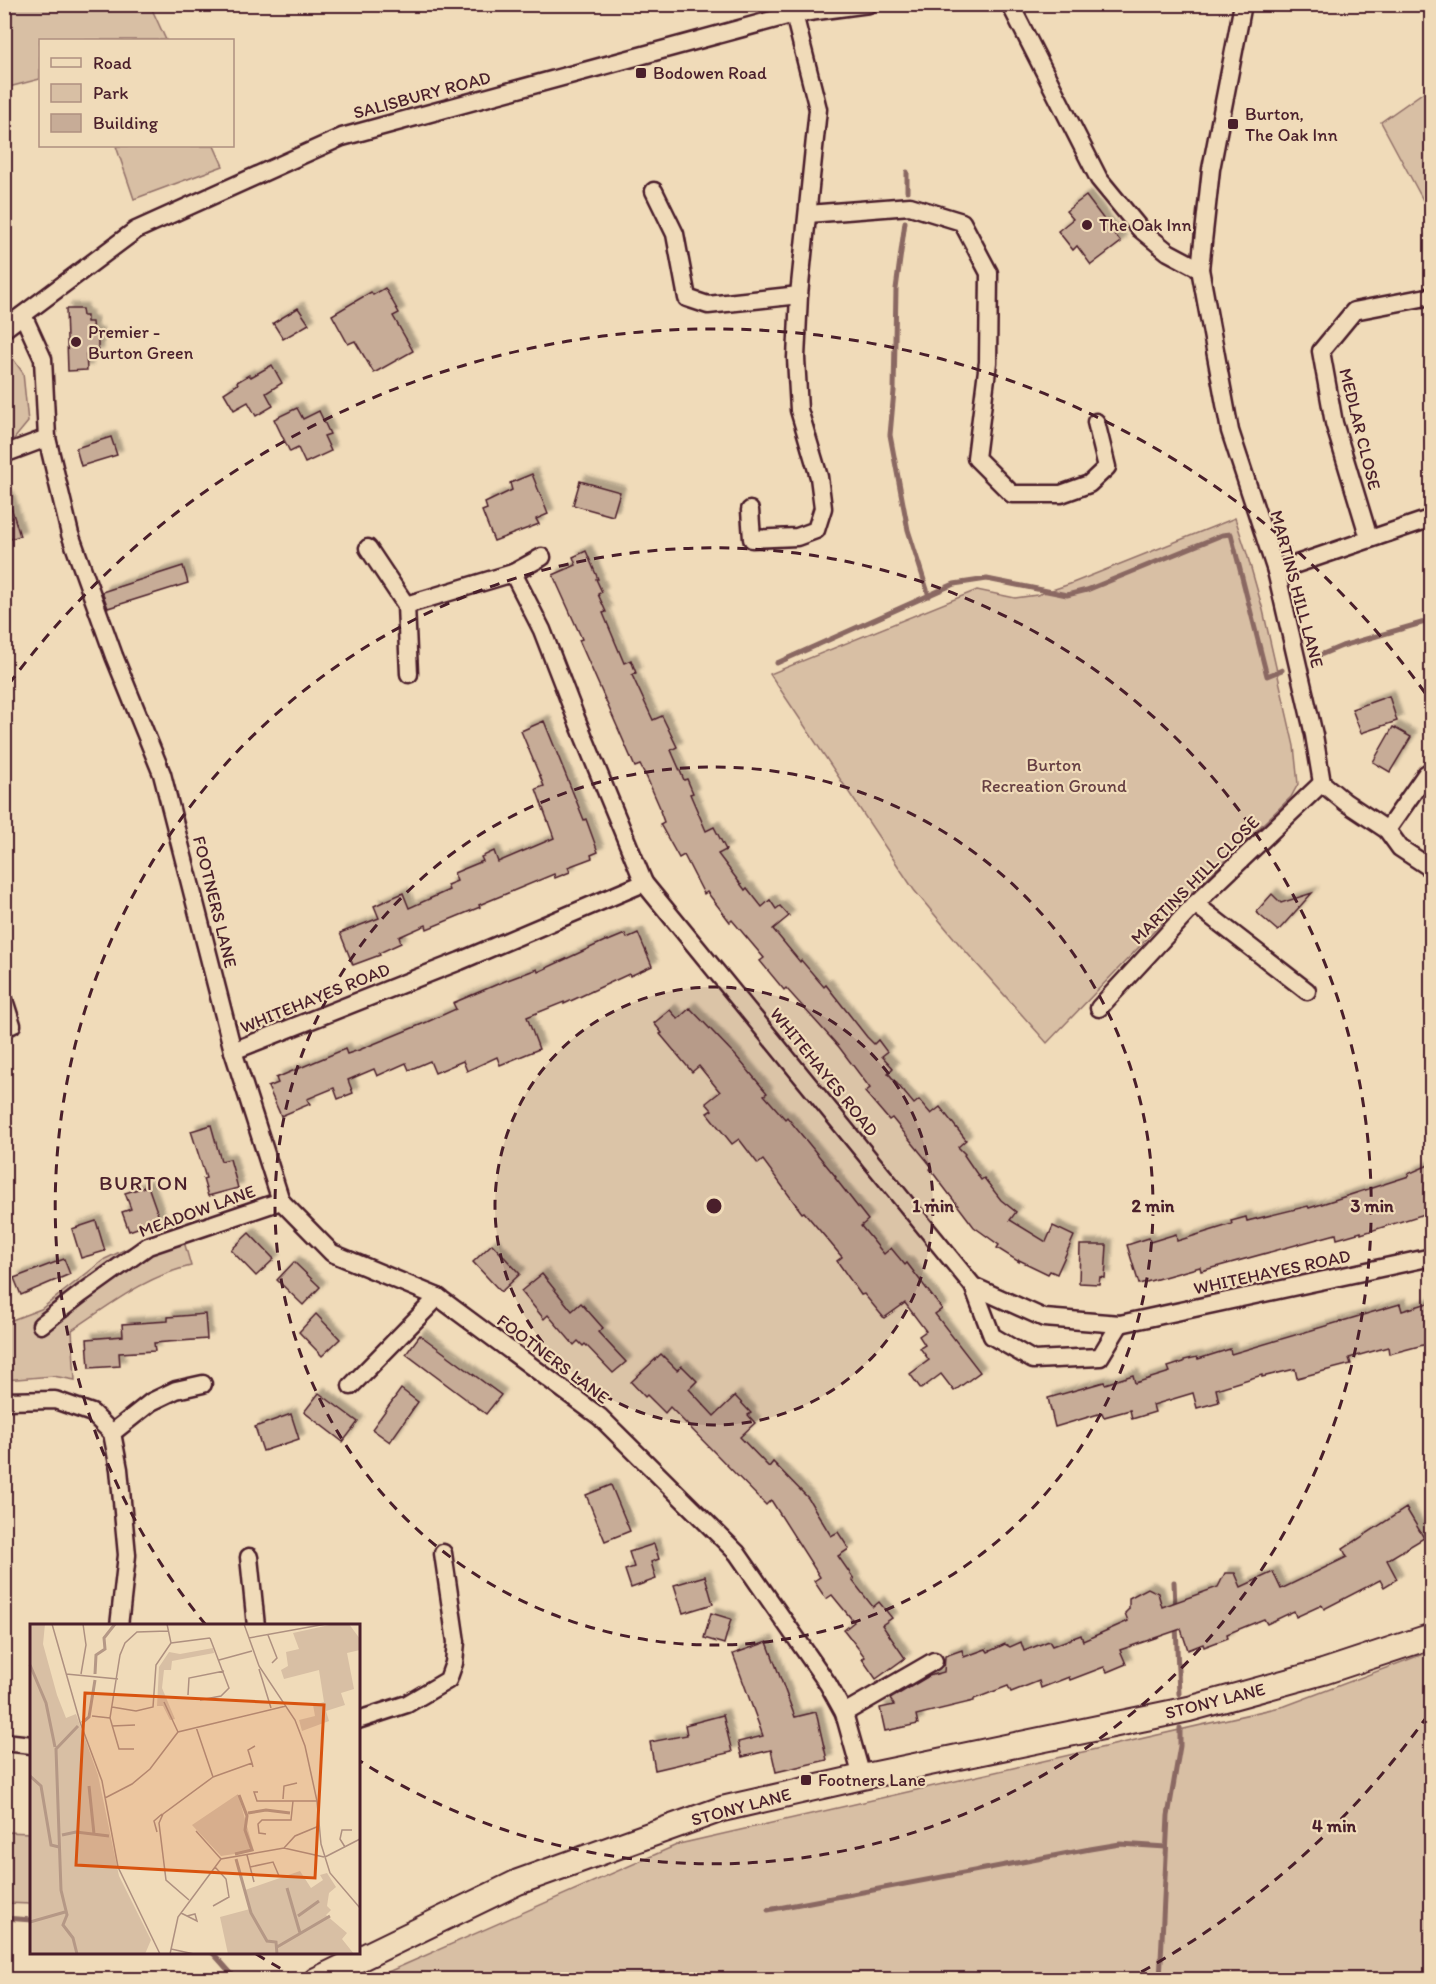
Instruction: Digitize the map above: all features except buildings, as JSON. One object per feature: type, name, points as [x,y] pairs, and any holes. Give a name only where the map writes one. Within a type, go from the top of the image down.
[{"type":"main road","name":"STONY LANE","points":[[316,1980],[518,1882],[722,1809],[862,1777],[1189,1709],[1323,1672],[1431,1636]]},
{"type":"street","name":"SALISBURY ROAD","points":[[4,329],[136,230],[342,137],[794,14],[869,4]]},
{"type":"street","points":[[1010,4],[1099,179],[1140,229],[1168,252],[1200,269]]},
{"type":"street","name":"MARTINS HILL LANE","points":[[1243,4],[1211,169],[1200,269],[1230,430],[1276,571],[1314,735],[1322,783]]},
{"type":"street","points":[[750,510],[752,539],[797,537],[816,530],[823,508],[819,477],[799,410],[796,358],[799,295],[818,109],[794,14]]},
{"type":"street","points":[[654,191],[675,234],[687,298],[708,305],[799,295]]},
{"type":"street","points":[[808,214],[910,206],[962,222],[989,273],[988,362],[976,458],[1012,494],[1061,494],[1089,484],[1107,467],[1096,422]]},
{"type":"street","name":"MEDLAR CLOSE","points":[[1369,538],[1334,423],[1321,351],[1354,312],[1431,296]]},
{"type":"street","points":[[4,454],[47,438],[43,359],[23,315]]},
{"type":"street","name":"FOOTNERS LANE","points":[[47,438],[70,534],[114,656],[162,774],[233,1051],[281,1201],[332,1253],[438,1297],[600,1417],[737,1553],[828,1684],[844,1713],[862,1777]]},
{"type":"street","points":[[1276,571],[1431,518]]},
{"type":"street","points":[[368,548],[406,605],[409,674]]},
{"type":"street","points":[[406,605],[513,573],[542,557]]},
{"type":"street","name":"WHITEHAYES ROAD","points":[[513,573],[542,630],[644,883],[973,1286],[993,1336],[1033,1360],[1100,1357],[1120,1324]]},
{"type":"street","points":[[1387,830],[1431,770]]},
{"type":"street","points":[[1322,783],[1345,802],[1387,830],[1400,848],[1431,869]]},
{"type":"street","name":"MARTINS HILL CLOSE","points":[[1099,1008],[1195,904],[1322,783]]},
{"type":"street","name":"WHITEHAYES ROAD","points":[[233,1051],[460,962],[644,883]]},
{"type":"street","points":[[1195,904],[1307,991]]},
{"type":"street","points":[[4,999],[12,1025]]},
{"type":"street","name":"MEADOW LANE","points":[[41,1325],[148,1246],[281,1201]]},
{"type":"street","name":"WHITEHAYES ROAD","points":[[973,1286],[1044,1318],[1120,1324],[1431,1257]]},
{"type":"street","points":[[351,1386],[438,1297]]},
{"type":"street","points":[[112,1433],[151,1402],[176,1390],[203,1384]]},
{"type":"street","points":[[4,1401],[55,1400],[92,1413],[112,1433],[119,1469],[127,1555],[119,1624]]},
{"type":"street","points":[[360,1719],[407,1704],[448,1680],[454,1662],[456,1642],[443,1553]]},
{"type":"street","points":[[249,1557],[256,1624]]},
{"type":"street","points":[[844,1713],[934,1661]]},
{"type":"street","points":[[4,1742],[30,1745]]},
{"type":"green space","points":[[4,5],[150,5],[166,39],[39,39],[39,79],[5,88]]},
{"type":"green space","points":[[1431,87],[1431,215],[1381,122]]},
{"type":"green space","points":[[116,147],[214,147],[223,166],[134,199]]},
{"type":"green space","points":[[5,355],[11,356],[23,373],[28,422],[14,439],[5,443]]},
{"type":"green space","name":"Burton Recreation Ground","points":[[1235,518],[1263,610],[1294,746],[1298,784],[1291,797],[1187,897],[1047,1043],[914,890],[770,674],[977,590],[1015,598],[1037,595]]},
{"type":"green space","points":[[179,1224],[191,1266],[144,1284],[114,1301],[72,1330],[75,1380],[53,1376],[5,1380],[4,1323],[41,1309],[105,1259]]},
{"type":"green space","points":[[1431,1651],[1431,1979],[372,1979],[679,1844],[1285,1706]]},
{"type":"green space","points":[[5,1832],[30,1833],[30,1904],[5,1903]]},
{"type":"waterway","points":[[907,172],[907,191]]},
{"type":"waterway","points":[[905,222],[896,289],[894,391],[890,435],[908,530],[929,596]]},
{"type":"waterway","points":[[777,663],[954,584],[987,579],[1067,595],[1087,590],[1222,535],[1231,534],[1267,676],[1282,670]]},
{"type":"waterway","points":[[1313,658],[1342,646],[1432,620]]},
{"type":"waterway","points":[[1174,1582],[1175,1607]]},
{"type":"waterway","points":[[1176,1625],[1179,1694]]},
{"type":"waterway","points":[[1160,1980],[1168,1816],[1180,1746],[1180,1728]]},
{"type":"waterway","points":[[768,1910],[1120,1844],[1166,1847]]},
{"type":"waterway","points":[[4,1918],[30,1920]]},
{"type":"waterway","points":[[214,1954],[237,1980]]},
{"type":"place","name":"Bodowen Road","points":[[641,73]]},
{"type":"place","name":"Burton, The Oak Inn","points":[[1233,124]]},
{"type":"place","name":"The Oak Inn","points":[[1087,225]]},
{"type":"place","name":"Premier - Burton Green","points":[[76,342]]},
{"type":"place","name":"Footners Lane","points":[[806,1780]]},
{"type":"district","name":"BURTON","points":[[144,1183]]}]
